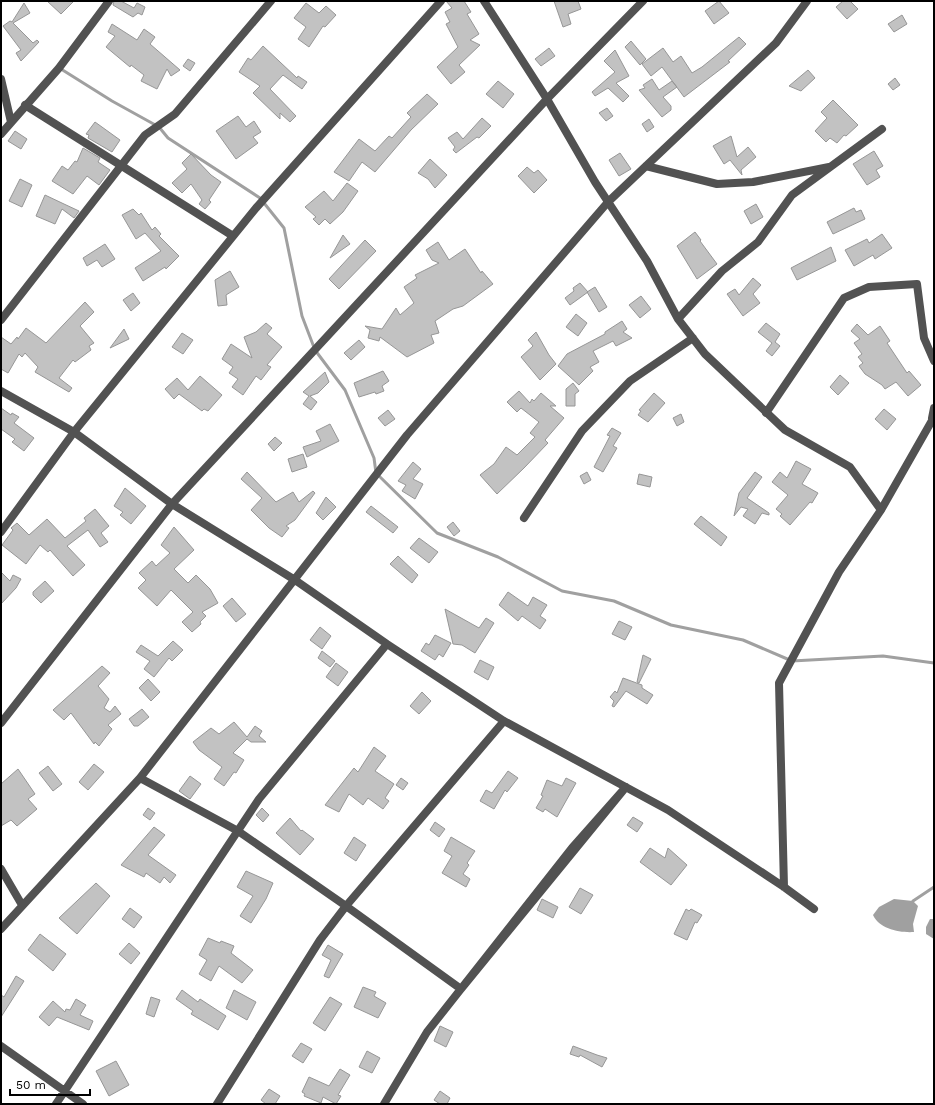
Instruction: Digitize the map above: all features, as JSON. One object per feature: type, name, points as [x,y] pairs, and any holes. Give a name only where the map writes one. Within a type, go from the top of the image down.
[{"type":"street","points":[[1,134],[59,68],[109,1]]},
{"type":"street","points":[[1,320],[145,135],[174,114],[271,1]]},
{"type":"street","points":[[1,532],[74,432],[256,208],[441,1]]},
{"type":"street","points":[[484,1],[548,99],[608,202],[647,261],[678,319],[705,354],[785,430],[850,467],[881,510]]},
{"type":"street","points":[[1,723],[172,504],[548,99],[643,1]]},
{"type":"street","points":[[1,929],[140,778],[407,435],[608,202],[776,43],[807,1]]},
{"type":"street","points":[[1,79],[12,122]]},
{"type":"street","points":[[25,105],[233,236]]},
{"type":"street","points":[[678,319],[722,271],[758,242],[792,195],[882,129]]},
{"type":"street","points":[[646,166],[717,184],[753,182],[832,166]]},
{"type":"street","points":[[766,413],[844,298],[868,287],[917,284],[924,338],[934,361]]},
{"type":"street","points":[[524,518],[582,431],[630,382],[693,338]]},
{"type":"street","points":[[1,391],[74,432],[172,504],[295,580],[387,644],[504,721],[668,810],[784,887],[814,909]]},
{"type":"street","points":[[784,887],[779,683],[839,572],[881,510],[933,418],[934,408]]},
{"type":"street","points":[[56,1104],[259,799],[387,644]]},
{"type":"street","points":[[217,1104],[320,940],[346,906],[504,721]]},
{"type":"street","points":[[140,778],[238,831],[346,906],[461,989]]},
{"type":"street","points":[[384,1104],[427,1032],[572,848],[626,787]]},
{"type":"street","points":[[1,869],[22,905]]},
{"type":"street","points":[[1,1046],[83,1104]]},
{"type":"shaded area","points":[[894,899],[913,901],[918,906],[913,924],[914,932],[896,931],[885,927],[876,920],[873,915],[879,907]]},
{"type":"shaded area","points":[[930,919],[934,919],[934,939],[926,934],[926,927]]},
{"type":"building","points":[[47,1],[74,1],[61,14]]},
{"type":"building","points":[[114,1],[121,1],[134,8],[137,3],[145,7],[142,15],[138,13],[133,17],[113,5]]},
{"type":"building","points":[[446,1],[464,1],[471,12],[467,14],[479,34],[470,40],[480,45],[459,65],[465,72],[451,84],[437,67],[458,47],[446,24],[450,22],[445,12],[452,8]]},
{"type":"building","points":[[554,1],[578,1],[581,9],[568,14],[571,24],[563,27]]},
{"type":"building","points":[[719,1],[729,13],[714,24],[705,11]]},
{"type":"building","points":[[843,1],[850,1],[858,9],[847,19],[836,7]]},
{"type":"building","points":[[24,3],[30,13],[13,23],[33,43],[37,40],[39,42],[21,61],[16,53],[21,50],[3,26],[10,21],[12,22]]},
{"type":"building","points":[[306,3],[319,13],[326,6],[336,15],[325,27],[323,26],[309,47],[298,39],[306,27],[294,18]]},
{"type":"building","points":[[902,15],[907,24],[894,32],[888,24]]},
{"type":"building","points":[[112,24],[137,40],[144,29],[155,37],[150,44],[180,70],[171,76],[167,69],[157,89],[141,81],[144,75],[131,65],[130,67],[106,47],[115,36],[108,32]]},
{"type":"building","points":[[739,37],[746,44],[728,61],[730,62],[684,97],[662,67],[651,76],[642,64],[663,48],[673,62],[681,56],[692,73],[702,67]]},
{"type":"building","points":[[631,41],[646,59],[640,65],[625,47]]},
{"type":"building","points":[[263,46],[297,78],[298,76],[307,82],[302,89],[283,75],[270,89],[296,116],[290,122],[280,113],[280,119],[253,93],[260,86],[239,72],[248,58],[251,60]]},
{"type":"building","points":[[549,48],[555,56],[541,66],[535,59]]},
{"type":"building","points":[[615,50],[629,76],[616,83],[629,96],[623,102],[608,88],[595,96],[592,92],[615,72],[604,61]]},
{"type":"building","points":[[188,59],[195,63],[190,71],[183,66]]},
{"type":"building","points":[[808,70],[815,78],[801,91],[789,86]]},
{"type":"building","points":[[895,78],[900,85],[893,90],[888,84]]},
{"type":"building","points":[[652,79],[659,90],[672,81],[677,87],[663,97],[671,106],[671,110],[662,117],[639,90],[645,88],[643,85]]},
{"type":"building","points":[[498,81],[514,94],[503,108],[486,94]]},
{"type":"building","points":[[427,94],[438,104],[411,130],[375,172],[362,162],[349,181],[334,172],[359,139],[375,151],[389,136],[392,138],[411,117],[407,113]]},
{"type":"building","points":[[833,100],[858,125],[846,136],[844,135],[837,143],[830,138],[826,142],[815,131],[827,118],[821,112]]},
{"type":"building","points":[[607,108],[613,116],[606,121],[599,113]]},
{"type":"building","points":[[238,116],[246,127],[254,121],[261,132],[253,137],[258,143],[236,159],[216,131]]},
{"type":"building","points":[[482,118],[491,126],[479,138],[477,137],[456,153],[453,150],[455,147],[448,138],[457,132],[463,139]]},
{"type":"building","points":[[649,119],[654,127],[647,132],[642,124]]},
{"type":"building","points":[[95,122],[120,140],[112,152],[88,138],[89,135],[86,134]]},
{"type":"building","points":[[15,131],[27,139],[21,149],[8,141]]},
{"type":"building","points":[[731,136],[737,157],[748,147],[756,157],[741,170],[742,175],[730,160],[724,164],[713,146]]},
{"type":"building","points":[[83,148],[100,158],[98,162],[110,170],[99,185],[87,176],[73,194],[52,181],[62,166],[68,170],[75,161],[77,162]]},
{"type":"building","points":[[874,151],[883,166],[876,170],[880,177],[867,185],[853,164]]},
{"type":"building","points":[[620,153],[631,169],[619,176],[609,160]]},
{"type":"building","points":[[191,154],[211,175],[221,182],[209,200],[211,202],[205,209],[199,204],[202,200],[191,184],[182,193],[172,183],[187,169],[182,163]]},
{"type":"building","points":[[430,159],[447,175],[435,188],[428,179],[418,173]]},
{"type":"building","points":[[527,167],[534,173],[538,170],[547,180],[534,193],[518,176]]},
{"type":"building","points":[[20,179],[32,185],[22,207],[9,201]]},
{"type":"building","points":[[347,183],[358,191],[343,212],[330,224],[325,219],[319,225],[313,219],[316,217],[305,207],[324,191],[333,201]]},
{"type":"building","points":[[45,195],[79,211],[74,218],[62,209],[55,224],[36,216]]},
{"type":"building","points":[[756,204],[763,217],[751,224],[744,211]]},
{"type":"building","points":[[854,208],[856,212],[861,210],[865,219],[833,234],[827,222]]},
{"type":"building","points":[[133,209],[139,215],[141,213],[152,230],[155,227],[161,234],[159,236],[179,256],[166,269],[165,267],[143,281],[135,268],[161,251],[145,233],[136,239],[122,215]]},
{"type":"building","points":[[695,232],[717,264],[697,279],[677,246]]},
{"type":"building","points":[[882,234],[892,248],[875,259],[873,255],[854,266],[845,250],[867,239],[869,243]]},
{"type":"building","points":[[343,235],[350,244],[330,258]]},
{"type":"building","points":[[365,240],[376,251],[339,289],[329,279]]},
{"type":"building","points":[[438,242],[449,260],[465,249],[481,273],[482,271],[493,284],[463,306],[453,309],[435,321],[439,333],[431,335],[434,343],[407,357],[380,337],[379,341],[368,338],[370,330],[365,326],[382,329],[396,308],[400,315],[414,303],[404,287],[417,278],[415,275],[439,263],[432,260],[426,250]]},
{"type":"building","points":[[105,244],[115,259],[102,267],[97,260],[87,266],[83,258]]},
{"type":"building","points":[[831,247],[836,261],[797,280],[791,268]]},
{"type":"building","points":[[230,271],[239,287],[226,295],[227,305],[218,306],[215,280]]},
{"type":"building","points":[[753,278],[761,285],[753,294],[760,303],[743,316],[727,294],[735,289],[739,295]]},
{"type":"building","points":[[580,283],[588,292],[570,305],[565,298],[574,291],[573,288]]},
{"type":"building","points":[[595,287],[607,307],[599,312],[587,292]]},
{"type":"building","points":[[133,293],[140,303],[131,311],[123,300]]},
{"type":"building","points":[[641,296],[651,309],[640,318],[629,305]]},
{"type":"building","points":[[85,302],[94,312],[80,326],[94,343],[89,346],[91,350],[75,362],[73,360],[59,378],[72,388],[69,392],[35,372],[38,367],[25,353],[22,357],[19,354],[8,373],[1,369],[1,337],[11,344],[17,337],[18,339],[26,328],[46,343]]},
{"type":"building","points":[[576,314],[587,323],[578,336],[566,327]]},
{"type":"building","points":[[622,321],[627,329],[623,332],[632,338],[616,346],[613,341],[593,351],[599,362],[590,367],[593,371],[579,385],[558,366],[567,354],[605,334],[605,332]]},
{"type":"building","points":[[266,323],[272,328],[267,334],[282,347],[267,365],[271,367],[261,380],[256,376],[243,395],[232,387],[238,379],[229,373],[233,367],[222,359],[231,344],[252,358],[244,337],[256,332]]},
{"type":"building","points":[[766,323],[780,334],[775,342],[780,346],[772,356],[766,351],[772,343],[758,332]]},
{"type":"building","points":[[857,324],[868,335],[880,326],[890,341],[887,343],[907,373],[909,371],[921,385],[908,396],[896,382],[885,389],[882,385],[865,374],[859,366],[863,363],[858,357],[862,354],[854,343],[860,339],[851,331]]},
{"type":"building","points":[[124,329],[129,339],[110,348]]},
{"type":"building","points":[[536,332],[556,364],[540,380],[521,357],[533,346],[528,340]]},
{"type":"building","points":[[182,333],[193,340],[183,354],[172,347]]},
{"type":"building","points":[[359,340],[365,347],[351,360],[344,353]]},
{"type":"building","points":[[383,371],[389,381],[382,386],[384,391],[359,397],[354,383]]},
{"type":"building","points":[[325,372],[329,382],[318,393],[310,396],[317,402],[311,410],[303,404],[309,396],[303,392]]},
{"type":"building","points":[[840,375],[849,383],[838,395],[830,387]]},
{"type":"building","points":[[200,376],[222,395],[208,411],[204,409],[202,411],[179,394],[174,399],[165,389],[177,378],[188,390]]},
{"type":"building","points":[[573,383],[579,391],[575,394],[575,406],[566,406],[566,389]]},
{"type":"building","points":[[519,391],[530,403],[532,399],[534,401],[541,393],[556,406],[550,406],[564,418],[545,440],[548,443],[497,494],[480,475],[494,464],[506,447],[517,455],[535,437],[530,433],[539,422],[521,408],[517,412],[507,402]]},
{"type":"building","points":[[654,393],[665,403],[648,422],[638,415],[641,411],[639,410]]},
{"type":"building","points":[[1,408],[11,415],[12,413],[19,417],[14,423],[34,438],[24,451],[12,442],[15,439],[1,429]]},
{"type":"building","points":[[884,409],[896,419],[887,430],[875,419]]},
{"type":"building","points":[[388,410],[395,419],[385,426],[378,418]]},
{"type":"building","points":[[681,414],[684,422],[677,426],[673,418]]},
{"type":"building","points":[[330,424],[339,441],[307,457],[303,447],[321,441],[316,431]]},
{"type":"building","points":[[612,428],[621,433],[613,446],[617,448],[603,472],[594,467],[610,436],[607,435]]},
{"type":"building","points":[[275,437],[282,443],[274,451],[268,444]]},
{"type":"building","points":[[303,454],[307,467],[292,472],[288,459]]},
{"type":"building","points":[[796,461],[811,469],[802,484],[818,493],[812,503],[810,502],[790,525],[780,516],[782,514],[776,509],[788,495],[772,482],[780,472],[787,478]]},
{"type":"building","points":[[413,462],[421,469],[413,479],[423,484],[415,499],[402,491],[406,485],[398,481]]},
{"type":"building","points":[[247,472],[276,502],[293,492],[299,502],[313,491],[315,493],[295,520],[286,526],[289,528],[282,537],[269,528],[251,510],[262,498],[241,479]]},
{"type":"building","points":[[587,472],[591,480],[584,484],[580,476]]},
{"type":"building","points":[[755,472],[762,477],[747,498],[769,513],[769,515],[762,513],[755,524],[743,516],[748,509],[741,507],[734,516],[739,493]]},
{"type":"building","points":[[639,474],[652,477],[650,487],[637,484]]},
{"type":"building","points":[[125,488],[146,506],[131,524],[120,515],[123,512],[114,506]]},
{"type":"building","points":[[326,497],[336,507],[323,520],[316,513]]},
{"type":"building","points":[[371,506],[398,527],[393,533],[366,512]]},
{"type":"building","points":[[95,509],[109,526],[101,533],[108,542],[100,547],[88,530],[67,546],[85,565],[73,576],[50,550],[48,552],[40,545],[26,564],[2,545],[13,530],[11,528],[17,523],[29,535],[47,519],[65,538],[86,521],[84,518]]},
{"type":"building","points":[[701,516],[727,537],[721,546],[694,524]]},
{"type":"building","points":[[453,522],[460,531],[454,536],[447,527]]},
{"type":"building","points":[[174,527],[194,550],[174,569],[188,583],[196,575],[210,589],[218,603],[202,612],[206,616],[200,622],[201,624],[192,632],[182,622],[193,612],[171,590],[157,606],[138,588],[146,580],[139,573],[152,561],[156,566],[170,553],[161,545]]},
{"type":"building","points":[[419,538],[438,552],[429,563],[410,548]]},
{"type":"building","points":[[398,556],[418,575],[412,583],[390,564]]},
{"type":"building","points":[[1,572],[10,581],[13,575],[21,579],[16,588],[1,604]]},
{"type":"building","points":[[45,581],[54,591],[41,603],[33,595],[33,592]]},
{"type":"building","points":[[508,592],[528,606],[533,597],[547,605],[540,616],[546,620],[540,629],[522,616],[518,621],[499,605]]},
{"type":"building","points":[[232,598],[246,614],[236,622],[223,606]]},
{"type":"building","points":[[445,609],[479,628],[486,618],[494,623],[475,653],[462,645],[453,644]]},
{"type":"building","points":[[619,621],[632,627],[625,640],[612,634]]},
{"type":"building","points":[[320,627],[331,636],[322,649],[310,640]]},
{"type":"building","points":[[435,635],[451,643],[443,657],[439,654],[435,660],[421,651],[426,643],[429,645]]},
{"type":"building","points":[[173,641],[183,650],[172,661],[169,658],[154,677],[144,669],[150,661],[136,652],[141,645],[158,656]]},
{"type":"building","points":[[322,651],[335,661],[330,667],[318,658]]},
{"type":"building","points":[[643,655],[651,659],[639,683],[637,682]]},
{"type":"building","points":[[480,660],[494,667],[488,680],[474,672]]},
{"type":"building","points":[[336,663],[348,672],[338,686],[326,677]]},
{"type":"building","points":[[102,666],[110,673],[98,686],[109,699],[104,708],[110,712],[115,706],[121,714],[108,725],[112,729],[99,746],[95,742],[94,744],[71,713],[64,720],[53,710]]},
{"type":"building","points":[[623,678],[642,685],[642,688],[653,695],[647,704],[626,691],[614,707],[612,706],[614,701],[610,697],[615,691],[617,693]]},
{"type":"building","points":[[148,679],[160,692],[151,701],[139,688]]},
{"type":"building","points":[[422,692],[431,701],[419,714],[410,706]]},
{"type":"building","points":[[142,709],[149,717],[138,726],[134,726],[129,719]]},
{"type":"building","points":[[234,722],[247,737],[255,726],[262,731],[259,736],[266,742],[251,742],[247,739],[233,753],[244,760],[236,773],[234,772],[224,786],[214,779],[222,767],[199,750],[193,742],[211,728],[219,734]]},
{"type":"building","points":[[374,747],[386,756],[375,771],[394,784],[385,798],[389,801],[383,809],[368,798],[363,805],[349,794],[339,812],[325,805],[354,768],[358,772]]},
{"type":"building","points":[[94,764],[104,772],[88,790],[79,782]]},
{"type":"building","points":[[48,766],[62,784],[53,791],[39,773]]},
{"type":"building","points":[[18,769],[35,794],[28,799],[37,809],[17,826],[11,820],[1,826],[1,784]]},
{"type":"building","points":[[508,771],[518,778],[507,792],[505,790],[494,809],[480,801],[486,790],[492,793]]},
{"type":"building","points":[[190,776],[201,784],[190,799],[179,791]]},
{"type":"building","points":[[401,778],[408,783],[403,790],[396,785]]},
{"type":"building","points":[[566,778],[576,783],[557,817],[545,809],[543,812],[536,808],[543,796],[541,795],[547,780],[562,786]]},
{"type":"building","points":[[148,808],[155,813],[150,820],[143,815]]},
{"type":"building","points":[[262,808],[269,815],[263,822],[256,815]]},
{"type":"building","points":[[633,817],[643,823],[637,832],[627,825]]},
{"type":"building","points":[[290,818],[301,831],[302,830],[314,839],[300,855],[276,833]]},
{"type":"building","points":[[435,822],[445,829],[439,837],[430,830]]},
{"type":"building","points":[[154,827],[165,835],[148,855],[176,875],[170,883],[164,877],[160,883],[146,873],[144,877],[121,865]]},
{"type":"building","points":[[354,837],[366,845],[356,861],[344,853]]},
{"type":"building","points":[[451,837],[475,851],[467,863],[469,865],[463,874],[470,879],[466,887],[442,873],[452,856],[444,851]]},
{"type":"building","points":[[650,848],[665,858],[668,848],[687,865],[671,885],[640,862]]},
{"type":"building","points":[[246,871],[273,883],[266,899],[251,923],[240,916],[253,896],[237,887]]},
{"type":"building","points":[[96,883],[110,896],[77,934],[59,918]]},
{"type":"building","points":[[580,888],[593,895],[581,914],[569,907]]},
{"type":"building","points":[[542,899],[558,907],[553,918],[537,910]]},
{"type":"building","points":[[130,908],[142,917],[134,928],[122,919]]},
{"type":"building","points":[[686,909],[689,911],[691,909],[702,915],[697,923],[695,922],[687,940],[674,934]]},
{"type":"building","points":[[40,934],[66,954],[53,971],[28,950]]},
{"type":"building","points":[[208,938],[220,943],[221,941],[234,946],[231,953],[253,970],[242,983],[219,966],[211,981],[199,974],[207,960],[199,955]]},
{"type":"building","points":[[129,943],[140,953],[131,964],[119,954]]},
{"type":"building","points":[[328,945],[343,954],[329,978],[324,976],[331,960],[322,955]]},
{"type":"building","points":[[16,976],[24,981],[1,1017],[1,995],[4,997]]},
{"type":"building","points":[[363,987],[376,992],[374,996],[386,1003],[378,1018],[354,1007]]},
{"type":"building","points":[[182,990],[198,1002],[200,999],[226,1016],[218,1030],[191,1014],[193,1011],[176,999]]},
{"type":"building","points":[[234,990],[256,1002],[247,1020],[226,1008]]},
{"type":"building","points":[[151,997],[160,1000],[154,1017],[146,1014]]},
{"type":"building","points":[[330,997],[342,1004],[325,1031],[313,1023]]},
{"type":"building","points":[[76,999],[86,1005],[80,1015],[93,1021],[89,1030],[57,1017],[49,1026],[39,1017],[53,1001],[65,1012],[66,1009],[70,1010]]},
{"type":"building","points":[[440,1026],[453,1032],[446,1047],[434,1041]]},
{"type":"building","points":[[301,1043],[312,1049],[303,1063],[292,1056]]},
{"type":"building","points":[[573,1046],[607,1058],[602,1067],[580,1055],[579,1057],[570,1054]]},
{"type":"building","points":[[367,1051],[380,1058],[372,1073],[359,1067]]},
{"type":"building","points":[[116,1061],[129,1085],[109,1096],[96,1071]]},
{"type":"building","points":[[340,1069],[350,1075],[338,1095],[341,1096],[336,1104],[323,1097],[321,1103],[304,1096],[305,1094],[302,1092],[309,1077],[329,1086]]},
{"type":"building","points":[[269,1089],[280,1096],[275,1104],[266,1104],[261,1100]]},
{"type":"building","points":[[440,1091],[450,1098],[447,1104],[440,1104],[434,1100]]},
{"type":"waterway","points":[[61,69],[112,101],[159,127],[168,138],[260,198],[284,228],[302,316],[315,350],[345,390],[374,458],[376,473],[437,533],[498,557],[562,591],[614,601],[671,625],[743,640],[792,661],[883,656],[934,663]]},
{"type":"waterway","points":[[913,901],[934,887]]}]
